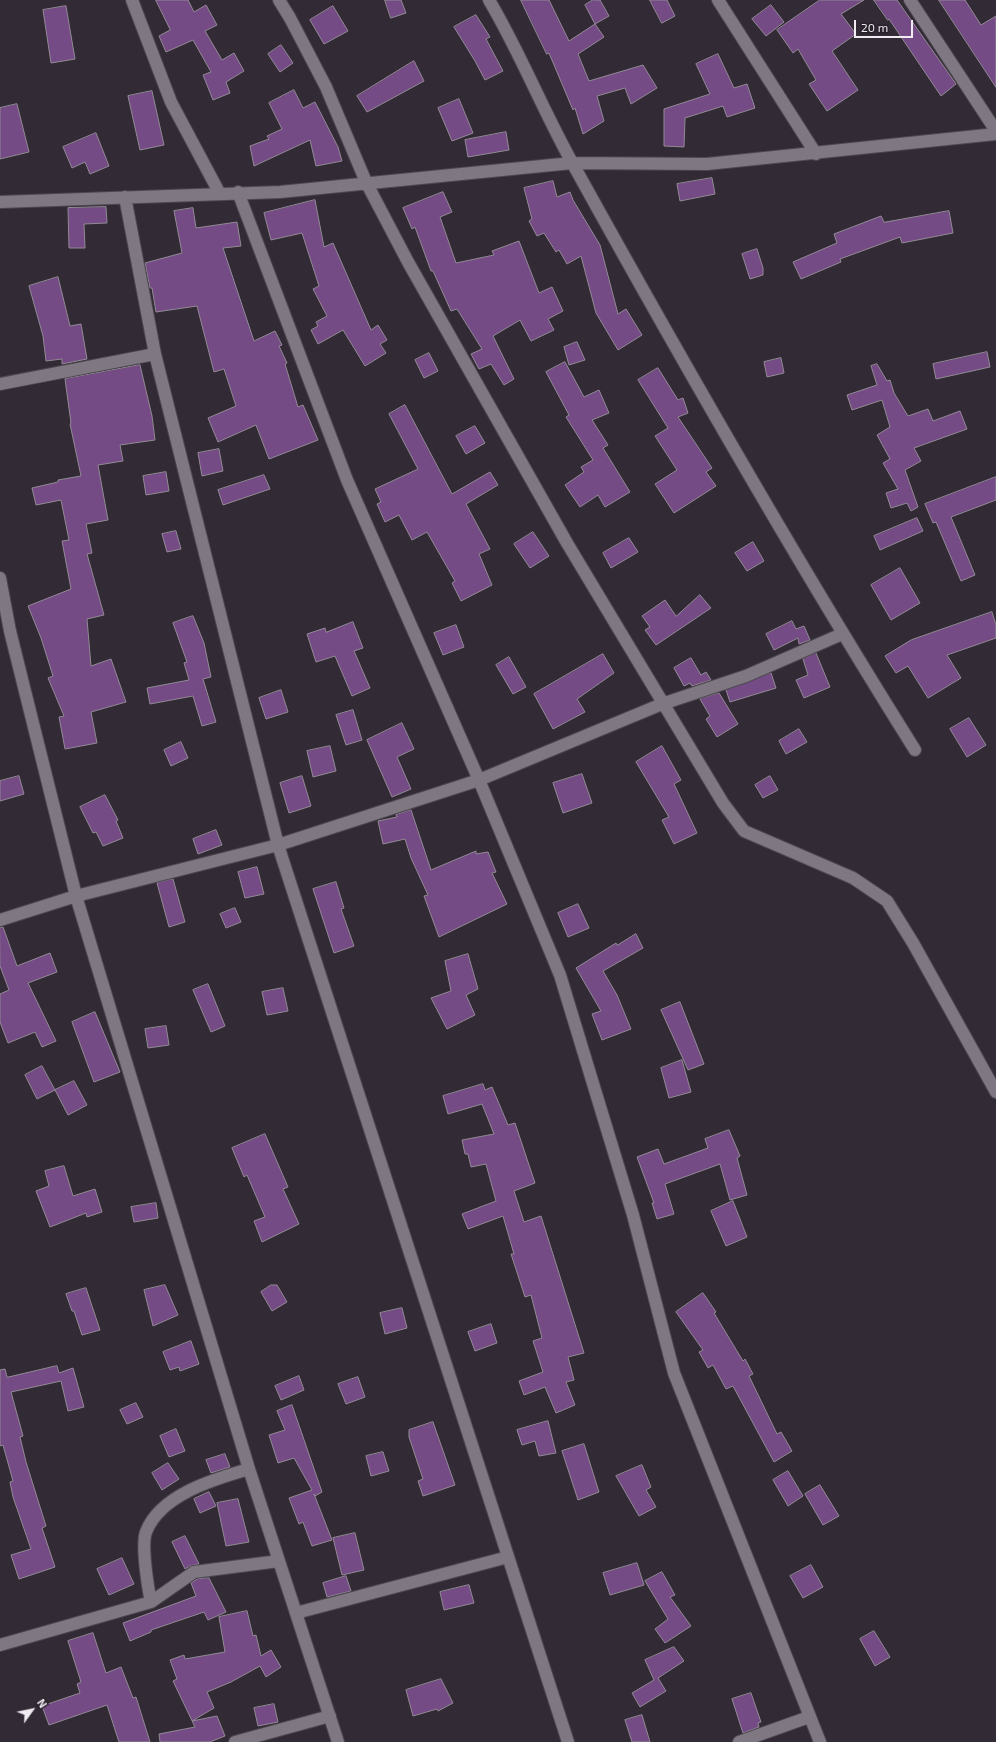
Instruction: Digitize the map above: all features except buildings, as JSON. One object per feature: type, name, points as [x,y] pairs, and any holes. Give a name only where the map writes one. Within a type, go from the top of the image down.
[{"type":"street","points":[[132,0],[171,102],[220,194]]},
{"type":"street","points":[[279,0],[326,87],[366,182],[435,310],[567,543],[617,624],[662,704],[723,803],[744,831],[853,878],[887,901],[914,943],[996,1092]]},
{"type":"street","points":[[489,0],[506,30],[572,163],[690,372],[842,634],[915,750]]},
{"type":"street","points":[[718,0],[816,154]]},
{"type":"street","points":[[910,0],[996,131]]},
{"type":"street","points":[[0,202],[220,194],[238,192],[280,192],[366,182],[572,163],[707,164],[816,154],[996,134]]},
{"type":"street","points":[[238,192],[347,480],[479,780],[560,975],[633,1215],[674,1373],[820,1742]]},
{"type":"street","points":[[125,197],[155,354],[278,846],[568,1742]]},
{"type":"street","points":[[0,384],[155,354]]},
{"type":"street","points":[[0,578],[5,633],[76,896],[249,1469],[338,1742]]},
{"type":"street","points":[[0,920],[76,896],[278,846],[479,780],[662,704],[746,676],[842,634]]},
{"type":"street","points":[[151,1602],[146,1576],[145,1534],[157,1512],[188,1492],[214,1479],[249,1469]]},
{"type":"street","points":[[296,1613],[508,1557]]},
{"type":"street","points":[[0,1645],[151,1602],[194,1572],[279,1561]]},
{"type":"street","points":[[235,1742],[330,1716]]},
{"type":"street","points":[[739,1742],[809,1717]]}]
